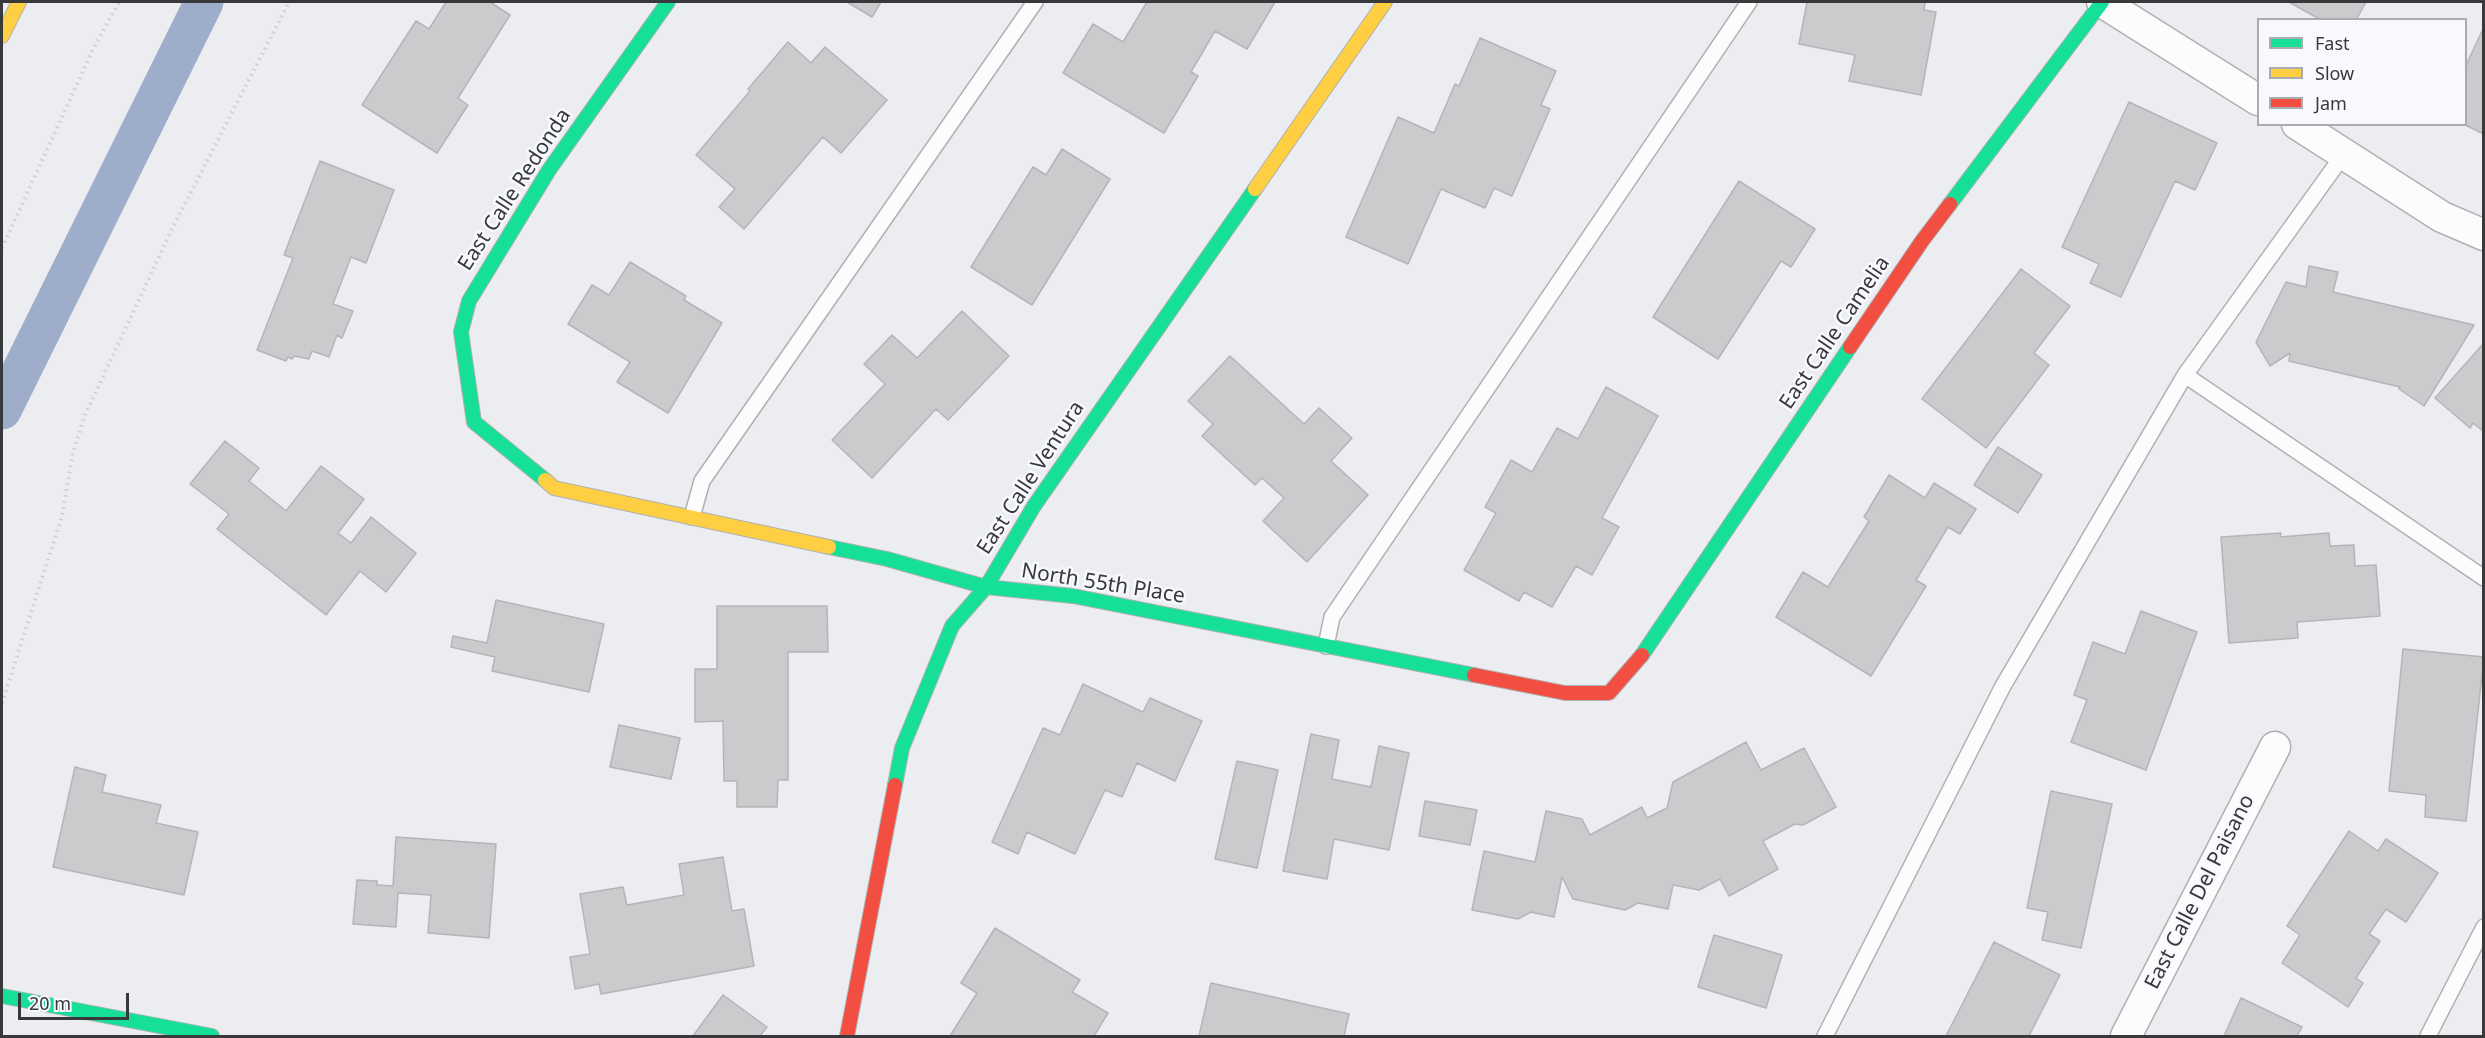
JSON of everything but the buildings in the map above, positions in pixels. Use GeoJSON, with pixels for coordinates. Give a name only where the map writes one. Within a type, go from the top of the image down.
{"type":"FeatureCollection","features":[{"type":"Feature","properties":{"kind":"street"},"geometry":{"type":"LineString","coordinates":[[2,36],[19,2]]}},
{"type":"Feature","properties":{"kind":"street","name":"East Calle Redonda"},"geometry":{"type":"LineString","coordinates":[[474,422],[461,332],[469,301],[549,170],[668,2]]}},
{"type":"Feature","properties":{"kind":"street","name":"East Calle Ventura"},"geometry":{"type":"LineString","coordinates":[[847,1036],[902,748],[952,626],[986,587],[1034,506],[1385,2]]}},
{"type":"Feature","properties":{"kind":"street"},"geometry":{"type":"LineString","coordinates":[[2102,2],[2257,99]]}},
{"type":"Feature","properties":{"kind":"street","name":"East Calle Camelia"},"geometry":{"type":"LineString","coordinates":[[1609,693],[1638,661],[1922,241],[2102,2]]}},
{"type":"Feature","properties":{"kind":"street"},"geometry":{"type":"LineString","coordinates":[[2300,126],[2442,216],[2484,235]]}},
{"type":"Feature","properties":{"kind":"street","name":"North 55th Place"},"geometry":{"type":"LineString","coordinates":[[474,422],[554,488],[887,559],[986,587],[1073,596],[1565,693],[1609,693]]}},
{"type":"Feature","properties":{"kind":"street","name":"East Calle Del Paisano"},"geometry":{"type":"LineString","coordinates":[[2126,1036],[2275,747]]}},
{"type":"Feature","properties":{"kind":"street"},"geometry":{"type":"LineString","coordinates":[[2,996],[212,1036]]}},
{"type":"Feature","properties":{"kind":"lane"},"geometry":{"type":"LineString","coordinates":[[692,517],[702,481],[1035,2]]}},
{"type":"Feature","properties":{"kind":"lane"},"geometry":{"type":"LineString","coordinates":[[1326,646],[1332,617],[1749,2]]}},
{"type":"Feature","properties":{"kind":"lane"},"geometry":{"type":"LineString","coordinates":[[1825,1036],[2003,686],[2185,375],[2344,154]]}},
{"type":"Feature","properties":{"kind":"lane"},"geometry":{"type":"LineString","coordinates":[[2185,375],[2484,578]]}},
{"type":"Feature","properties":{"kind":"lane"},"geometry":{"type":"LineString","coordinates":[[2428,1036],[2484,927]]}},
{"type":"Feature","properties":{"kind":"path"},"geometry":{"type":"LineString","coordinates":[[2,248],[94,47],[118,2]]}},
{"type":"Feature","properties":{"kind":"path"},"geometry":{"type":"LineString","coordinates":[[2,702],[62,516],[73,452],[85,415],[177,219],[289,2]]}},
{"type":"Feature","properties":{"kind":"waterway"},"geometry":{"type":"LineString","coordinates":[[2,410],[204,2]]}},
{"type":"Feature","properties":{"kind":"traffic: fast"},"geometry":{"type":"LineString","coordinates":[[545,480],[474,422],[461,332],[469,301],[549,170],[668,2]]}},
{"type":"Feature","properties":{"kind":"traffic: fast"},"geometry":{"type":"LineString","coordinates":[[1950,204],[2102,2]]}},
{"type":"Feature","properties":{"kind":"traffic: fast"},"geometry":{"type":"LineString","coordinates":[[895,785],[902,748],[952,626],[986,587],[1034,506],[1255,189]]}},
{"type":"Feature","properties":{"kind":"traffic: fast"},"geometry":{"type":"LineString","coordinates":[[1642,655],[1850,347]]}},
{"type":"Feature","properties":{"kind":"traffic: fast"},"geometry":{"type":"LineString","coordinates":[[829,547],[887,559],[986,587],[1073,596],[1474,675]]}},
{"type":"Feature","properties":{"kind":"traffic: fast"},"geometry":{"type":"LineString","coordinates":[[2,996],[212,1036]]}},
{"type":"Feature","properties":{"kind":"traffic: slow"},"geometry":{"type":"LineString","coordinates":[[2,36],[19,2]]}},
{"type":"Feature","properties":{"kind":"traffic: slow"},"geometry":{"type":"LineString","coordinates":[[1255,189],[1385,2]]}},
{"type":"Feature","properties":{"kind":"traffic: slow"},"geometry":{"type":"LineString","coordinates":[[545,480],[554,488],[829,547]]}},
{"type":"Feature","properties":{"kind":"traffic: jam"},"geometry":{"type":"LineString","coordinates":[[1850,347],[1950,204]]}},
{"type":"Feature","properties":{"kind":"traffic: jam"},"geometry":{"type":"LineString","coordinates":[[1474,675],[1565,693],[1609,693],[1642,655]]}},
{"type":"Feature","properties":{"kind":"traffic: jam"},"geometry":{"type":"LineString","coordinates":[[847,1036],[895,785]]}}]}
